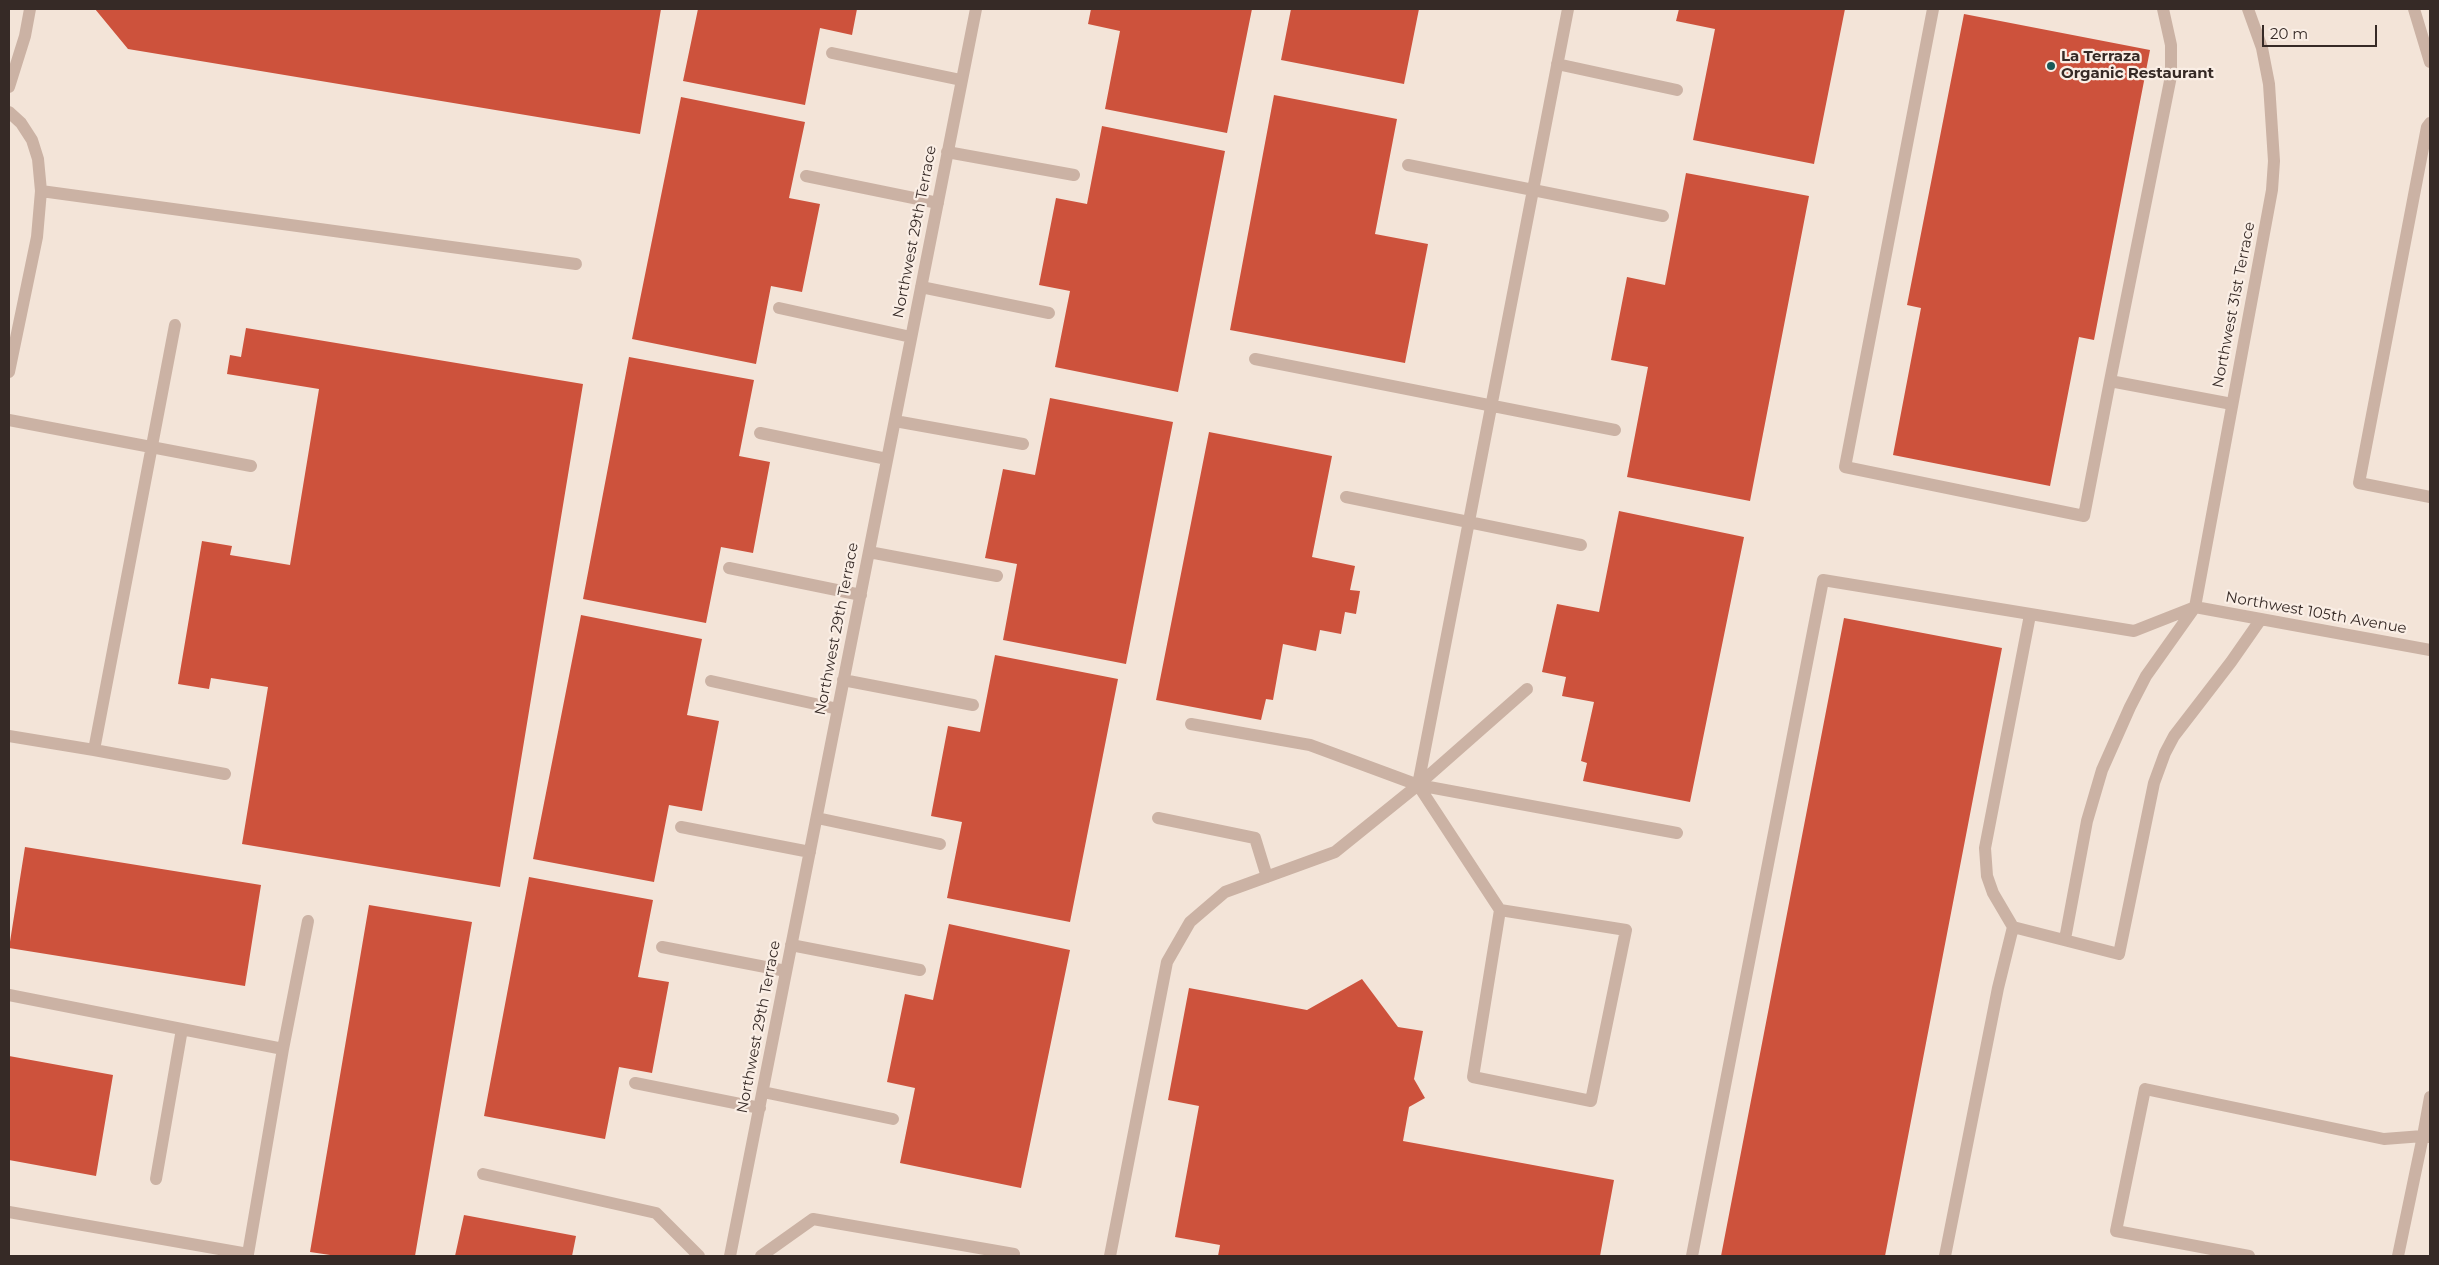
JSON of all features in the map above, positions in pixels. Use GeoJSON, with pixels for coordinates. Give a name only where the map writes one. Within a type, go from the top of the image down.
{"type":"FeatureCollection","features":[{"type":"Feature","properties":{"kind":"street"},"geometry":{"type":"LineString","coordinates":[[9,87],[30,9]]}},
{"type":"Feature","properties":{"kind":"street","name":"Northwest 29th Terrace"},"geometry":{"type":"LineString","coordinates":[[730,1256],[976,9]]}},
{"type":"Feature","properties":{"kind":"street"},"geometry":{"type":"LineString","coordinates":[[1500,910],[1626,930],[1591,1101],[1473,1077],[1500,910],[1418,785],[1568,9]]}},
{"type":"Feature","properties":{"kind":"street"},"geometry":{"type":"LineString","coordinates":[[1933,9],[1845,467],[2084,516],[2171,76],[2171,45],[2163,9]]}},
{"type":"Feature","properties":{"kind":"street","name":"Northwest 31st Terrace"},"geometry":{"type":"LineString","coordinates":[[2195,607],[2268,209],[2274,160],[2270,84],[2262,48],[2248,9]]}},
{"type":"Feature","properties":{"kind":"street"},"geometry":{"type":"LineString","coordinates":[[2414,9],[2430,62]]}},
{"type":"Feature","properties":{"kind":"street"},"geometry":{"type":"LineString","coordinates":[[832,53],[961,80]]}},
{"type":"Feature","properties":{"kind":"street"},"geometry":{"type":"LineString","coordinates":[[1557,64],[1677,90]]}},
{"type":"Feature","properties":{"kind":"street"},"geometry":{"type":"LineString","coordinates":[[9,112],[21,123],[32,140],[38,159],[41,190],[37,237],[9,372]]}},
{"type":"Feature","properties":{"kind":"street"},"geometry":{"type":"LineString","coordinates":[[2430,123],[2427,127],[2359,483],[2430,497]]}},
{"type":"Feature","properties":{"kind":"street"},"geometry":{"type":"LineString","coordinates":[[948,152],[1074,175]]}},
{"type":"Feature","properties":{"kind":"street"},"geometry":{"type":"LineString","coordinates":[[1408,165],[1663,216]]}},
{"type":"Feature","properties":{"kind":"street"},"geometry":{"type":"LineString","coordinates":[[806,176],[938,203]]}},
{"type":"Feature","properties":{"kind":"street"},"geometry":{"type":"LineString","coordinates":[[41,190],[576,264]]}},
{"type":"Feature","properties":{"kind":"street"},"geometry":{"type":"LineString","coordinates":[[921,287],[1049,312]]}},
{"type":"Feature","properties":{"kind":"street"},"geometry":{"type":"LineString","coordinates":[[780,308],[911,337]]}},
{"type":"Feature","properties":{"kind":"street"},"geometry":{"type":"LineString","coordinates":[[94,750],[175,324]]}},
{"type":"Feature","properties":{"kind":"street"},"geometry":{"type":"LineString","coordinates":[[1256,359],[1615,430]]}},
{"type":"Feature","properties":{"kind":"street"},"geometry":{"type":"LineString","coordinates":[[2110,381],[2232,404]]}},
{"type":"Feature","properties":{"kind":"street"},"geometry":{"type":"LineString","coordinates":[[9,420],[251,466]]}},
{"type":"Feature","properties":{"kind":"street"},"geometry":{"type":"LineString","coordinates":[[894,421],[1023,444]]}},
{"type":"Feature","properties":{"kind":"street"},"geometry":{"type":"LineString","coordinates":[[760,433],[887,459]]}},
{"type":"Feature","properties":{"kind":"street"},"geometry":{"type":"LineString","coordinates":[[1346,497],[1469,524],[1581,545]]}},
{"type":"Feature","properties":{"kind":"street"},"geometry":{"type":"LineString","coordinates":[[869,552],[997,576]]}},
{"type":"Feature","properties":{"kind":"street"},"geometry":{"type":"LineString","coordinates":[[729,568],[861,595]]}},
{"type":"Feature","properties":{"kind":"street"},"geometry":{"type":"LineString","coordinates":[[1692,1256],[1823,580],[2134,631],[2195,607]]}},
{"type":"Feature","properties":{"kind":"street"},"geometry":{"type":"LineString","coordinates":[[2065,939],[2087,821],[2102,770],[2146,676],[2195,607]]}},
{"type":"Feature","properties":{"kind":"street","name":"Northwest 105th Avenue"},"geometry":{"type":"LineString","coordinates":[[2195,607],[2430,650]]}},
{"type":"Feature","properties":{"kind":"street"},"geometry":{"type":"LineString","coordinates":[[1945,1256],[1998,988],[2014,928],[1993,893],[1987,876],[1985,854],[2030,615]]}},
{"type":"Feature","properties":{"kind":"street"},"geometry":{"type":"LineString","coordinates":[[2014,928],[2065,939],[2119,954],[2154,783],[2165,753],[2174,736],[2231,662],[2261,619]]}},
{"type":"Feature","properties":{"kind":"street"},"geometry":{"type":"LineString","coordinates":[[844,680],[973,705]]}},
{"type":"Feature","properties":{"kind":"street"},"geometry":{"type":"LineString","coordinates":[[711,681],[838,709]]}},
{"type":"Feature","properties":{"kind":"street"},"geometry":{"type":"LineString","coordinates":[[1110,1256],[1167,962],[1190,922],[1225,892],[1335,852],[1418,785],[1527,689]]}},
{"type":"Feature","properties":{"kind":"street"},"geometry":{"type":"LineString","coordinates":[[1191,724],[1310,745],[1418,785],[1677,832]]}},
{"type":"Feature","properties":{"kind":"street"},"geometry":{"type":"LineString","coordinates":[[9,736],[225,774]]}},
{"type":"Feature","properties":{"kind":"street"},"geometry":{"type":"LineString","coordinates":[[817,818],[940,844]]}},
{"type":"Feature","properties":{"kind":"street"},"geometry":{"type":"LineString","coordinates":[[1158,818],[1255,838],[1267,877]]}},
{"type":"Feature","properties":{"kind":"street"},"geometry":{"type":"LineString","coordinates":[[681,827],[810,852]]}},
{"type":"Feature","properties":{"kind":"street"},"geometry":{"type":"LineString","coordinates":[[9,1212],[248,1254],[283,1049],[308,921]]}},
{"type":"Feature","properties":{"kind":"street"},"geometry":{"type":"LineString","coordinates":[[791,945],[920,970]]}},
{"type":"Feature","properties":{"kind":"street"},"geometry":{"type":"LineString","coordinates":[[662,947],[786,971]]}},
{"type":"Feature","properties":{"kind":"street"},"geometry":{"type":"LineString","coordinates":[[9,995],[283,1049]]}},
{"type":"Feature","properties":{"kind":"street"},"geometry":{"type":"LineString","coordinates":[[156,1179],[182,1029]]}},
{"type":"Feature","properties":{"kind":"street"},"geometry":{"type":"LineString","coordinates":[[635,1083],[760,1108]]}},
{"type":"Feature","properties":{"kind":"street"},"geometry":{"type":"LineString","coordinates":[[2249,1256],[2116,1231],[2145,1089],[2384,1139],[2427,1136]]}},
{"type":"Feature","properties":{"kind":"street"},"geometry":{"type":"LineString","coordinates":[[763,1092],[892,1119]]}},
{"type":"Feature","properties":{"kind":"street"},"geometry":{"type":"LineString","coordinates":[[2398,1256],[2427,1136],[2430,1097]]}},
{"type":"Feature","properties":{"kind":"street"},"geometry":{"type":"LineString","coordinates":[[483,1174],[656,1213],[699,1256]]}},
{"type":"Feature","properties":{"kind":"street"},"geometry":{"type":"LineString","coordinates":[[761,1256],[813,1219],[1014,1254]]}},
{"type":"Feature","properties":{"kind":"building"},"geometry":{"type":"Polygon","coordinates":[[[95,9],[661,9],[640,134],[128,49],[95,9]]]}},
{"type":"Feature","properties":{"kind":"building"},"geometry":{"type":"Polygon","coordinates":[[[698,9],[857,9],[852,35],[820,28],[805,105],[683,81],[698,9]]]}},
{"type":"Feature","properties":{"kind":"building"},"geometry":{"type":"Polygon","coordinates":[[[1091,9],[1252,9],[1227,133],[1105,109],[1120,31],[1088,24],[1091,9]]]}},
{"type":"Feature","properties":{"kind":"building"},"geometry":{"type":"Polygon","coordinates":[[[1291,9],[1419,9],[1404,84],[1281,60],[1291,9]]]}},
{"type":"Feature","properties":{"kind":"building"},"geometry":{"type":"Polygon","coordinates":[[[1679,9],[1845,9],[1814,164],[1693,140],[1715,29],[1676,21],[1679,9]]]}},
{"type":"Feature","properties":{"kind":"building"},"geometry":{"type":"Polygon","coordinates":[[[1964,14],[2150,50],[2094,340],[2079,337],[2050,486],[1893,455],[1921,308],[1907,305],[1964,14]]]}},
{"type":"Feature","properties":{"kind":"building"},"geometry":{"type":"Polygon","coordinates":[[[1274,95],[1397,119],[1375,234],[1428,244],[1405,363],[1230,330],[1274,95]]]}},
{"type":"Feature","properties":{"kind":"building"},"geometry":{"type":"Polygon","coordinates":[[[681,97],[805,122],[789,198],[820,204],[802,292],[771,286],[756,364],[632,339],[681,97]]]}},
{"type":"Feature","properties":{"kind":"building"},"geometry":{"type":"Polygon","coordinates":[[[1102,126],[1225,151],[1178,392],[1055,367],[1070,291],[1039,285],[1056,198],[1087,204],[1102,126]]]}},
{"type":"Feature","properties":{"kind":"building"},"geometry":{"type":"Polygon","coordinates":[[[1686,173],[1809,196],[1750,501],[1627,477],[1648,367],[1611,360],[1627,277],[1665,285],[1686,173]]]}},
{"type":"Feature","properties":{"kind":"building"},"geometry":{"type":"Polygon","coordinates":[[[246,328],[583,384],[500,887],[242,844],[268,687],[211,678],[209,689],[178,684],[202,541],[232,546],[230,555],[290,565],[319,389],[227,374],[230,355],[241,357],[246,328]]]}},
{"type":"Feature","properties":{"kind":"building"},"geometry":{"type":"Polygon","coordinates":[[[629,357],[754,380],[739,456],[770,462],[753,553],[721,547],[706,623],[583,599],[629,357]]]}},
{"type":"Feature","properties":{"kind":"building"},"geometry":{"type":"Polygon","coordinates":[[[1050,398],[1173,422],[1126,664],[1003,640],[1017,564],[985,558],[1003,469],[1035,475],[1050,398]]]}},
{"type":"Feature","properties":{"kind":"building"},"geometry":{"type":"Polygon","coordinates":[[[1209,432],[1332,456],[1312,557],[1355,566],[1350,590],[1360,591],[1356,614],[1345,612],[1341,634],[1320,630],[1316,651],[1283,644],[1273,700],[1266,699],[1261,720],[1156,700],[1209,432]]]}},
{"type":"Feature","properties":{"kind":"building"},"geometry":{"type":"Polygon","coordinates":[[[1619,511],[1744,537],[1690,802],[1583,781],[1587,763],[1581,761],[1594,702],[1562,696],[1566,677],[1542,672],[1557,604],[1599,612],[1619,511]]]}},
{"type":"Feature","properties":{"kind":"building"},"geometry":{"type":"Polygon","coordinates":[[[581,615],[702,639],[687,715],[719,721],[702,811],[669,805],[654,882],[533,859],[581,615]]]}},
{"type":"Feature","properties":{"kind":"building"},"geometry":{"type":"Polygon","coordinates":[[[1844,618],[2002,648],[1885,1256],[1721,1256],[1844,618]]]}},
{"type":"Feature","properties":{"kind":"building"},"geometry":{"type":"Polygon","coordinates":[[[995,655],[1118,679],[1070,922],[947,898],[962,822],[931,816],[948,726],[980,732],[995,655]]]}},
{"type":"Feature","properties":{"kind":"building"},"geometry":{"type":"Polygon","coordinates":[[[25,847],[261,885],[245,986],[9,948],[25,847]]]}},
{"type":"Feature","properties":{"kind":"building"},"geometry":{"type":"Polygon","coordinates":[[[529,877],[653,900],[638,977],[669,982],[652,1073],[619,1067],[605,1139],[484,1116],[529,877]]]}},
{"type":"Feature","properties":{"kind":"building"},"geometry":{"type":"Polygon","coordinates":[[[369,905],[472,922],[415,1256],[337,1256],[310,1252],[369,905]]]}},
{"type":"Feature","properties":{"kind":"building"},"geometry":{"type":"Polygon","coordinates":[[[949,924],[1070,950],[1021,1188],[900,1163],[915,1088],[887,1082],[905,994],[933,1000],[949,924]]]}},
{"type":"Feature","properties":{"kind":"building"},"geometry":{"type":"Polygon","coordinates":[[[1362,979],[1398,1027],[1423,1031],[1414,1079],[1425,1098],[1409,1107],[1403,1141],[1614,1180],[1600,1256],[1218,1256],[1220,1245],[1175,1237],[1199,1106],[1168,1100],[1189,988],[1307,1010],[1362,979]]]}},
{"type":"Feature","properties":{"kind":"building"},"geometry":{"type":"Polygon","coordinates":[[[9,1056],[113,1075],[96,1176],[9,1160],[9,1056]]]}},
{"type":"Feature","properties":{"kind":"building"},"geometry":{"type":"Polygon","coordinates":[[[464,1215],[576,1236],[572,1256],[455,1256],[464,1215]]]}},
{"type":"Feature","properties":{"kind":"place","name":"La Terraza Organic Restaurant"},"geometry":{"type":"Point","coordinates":[2051,66]}}]}
